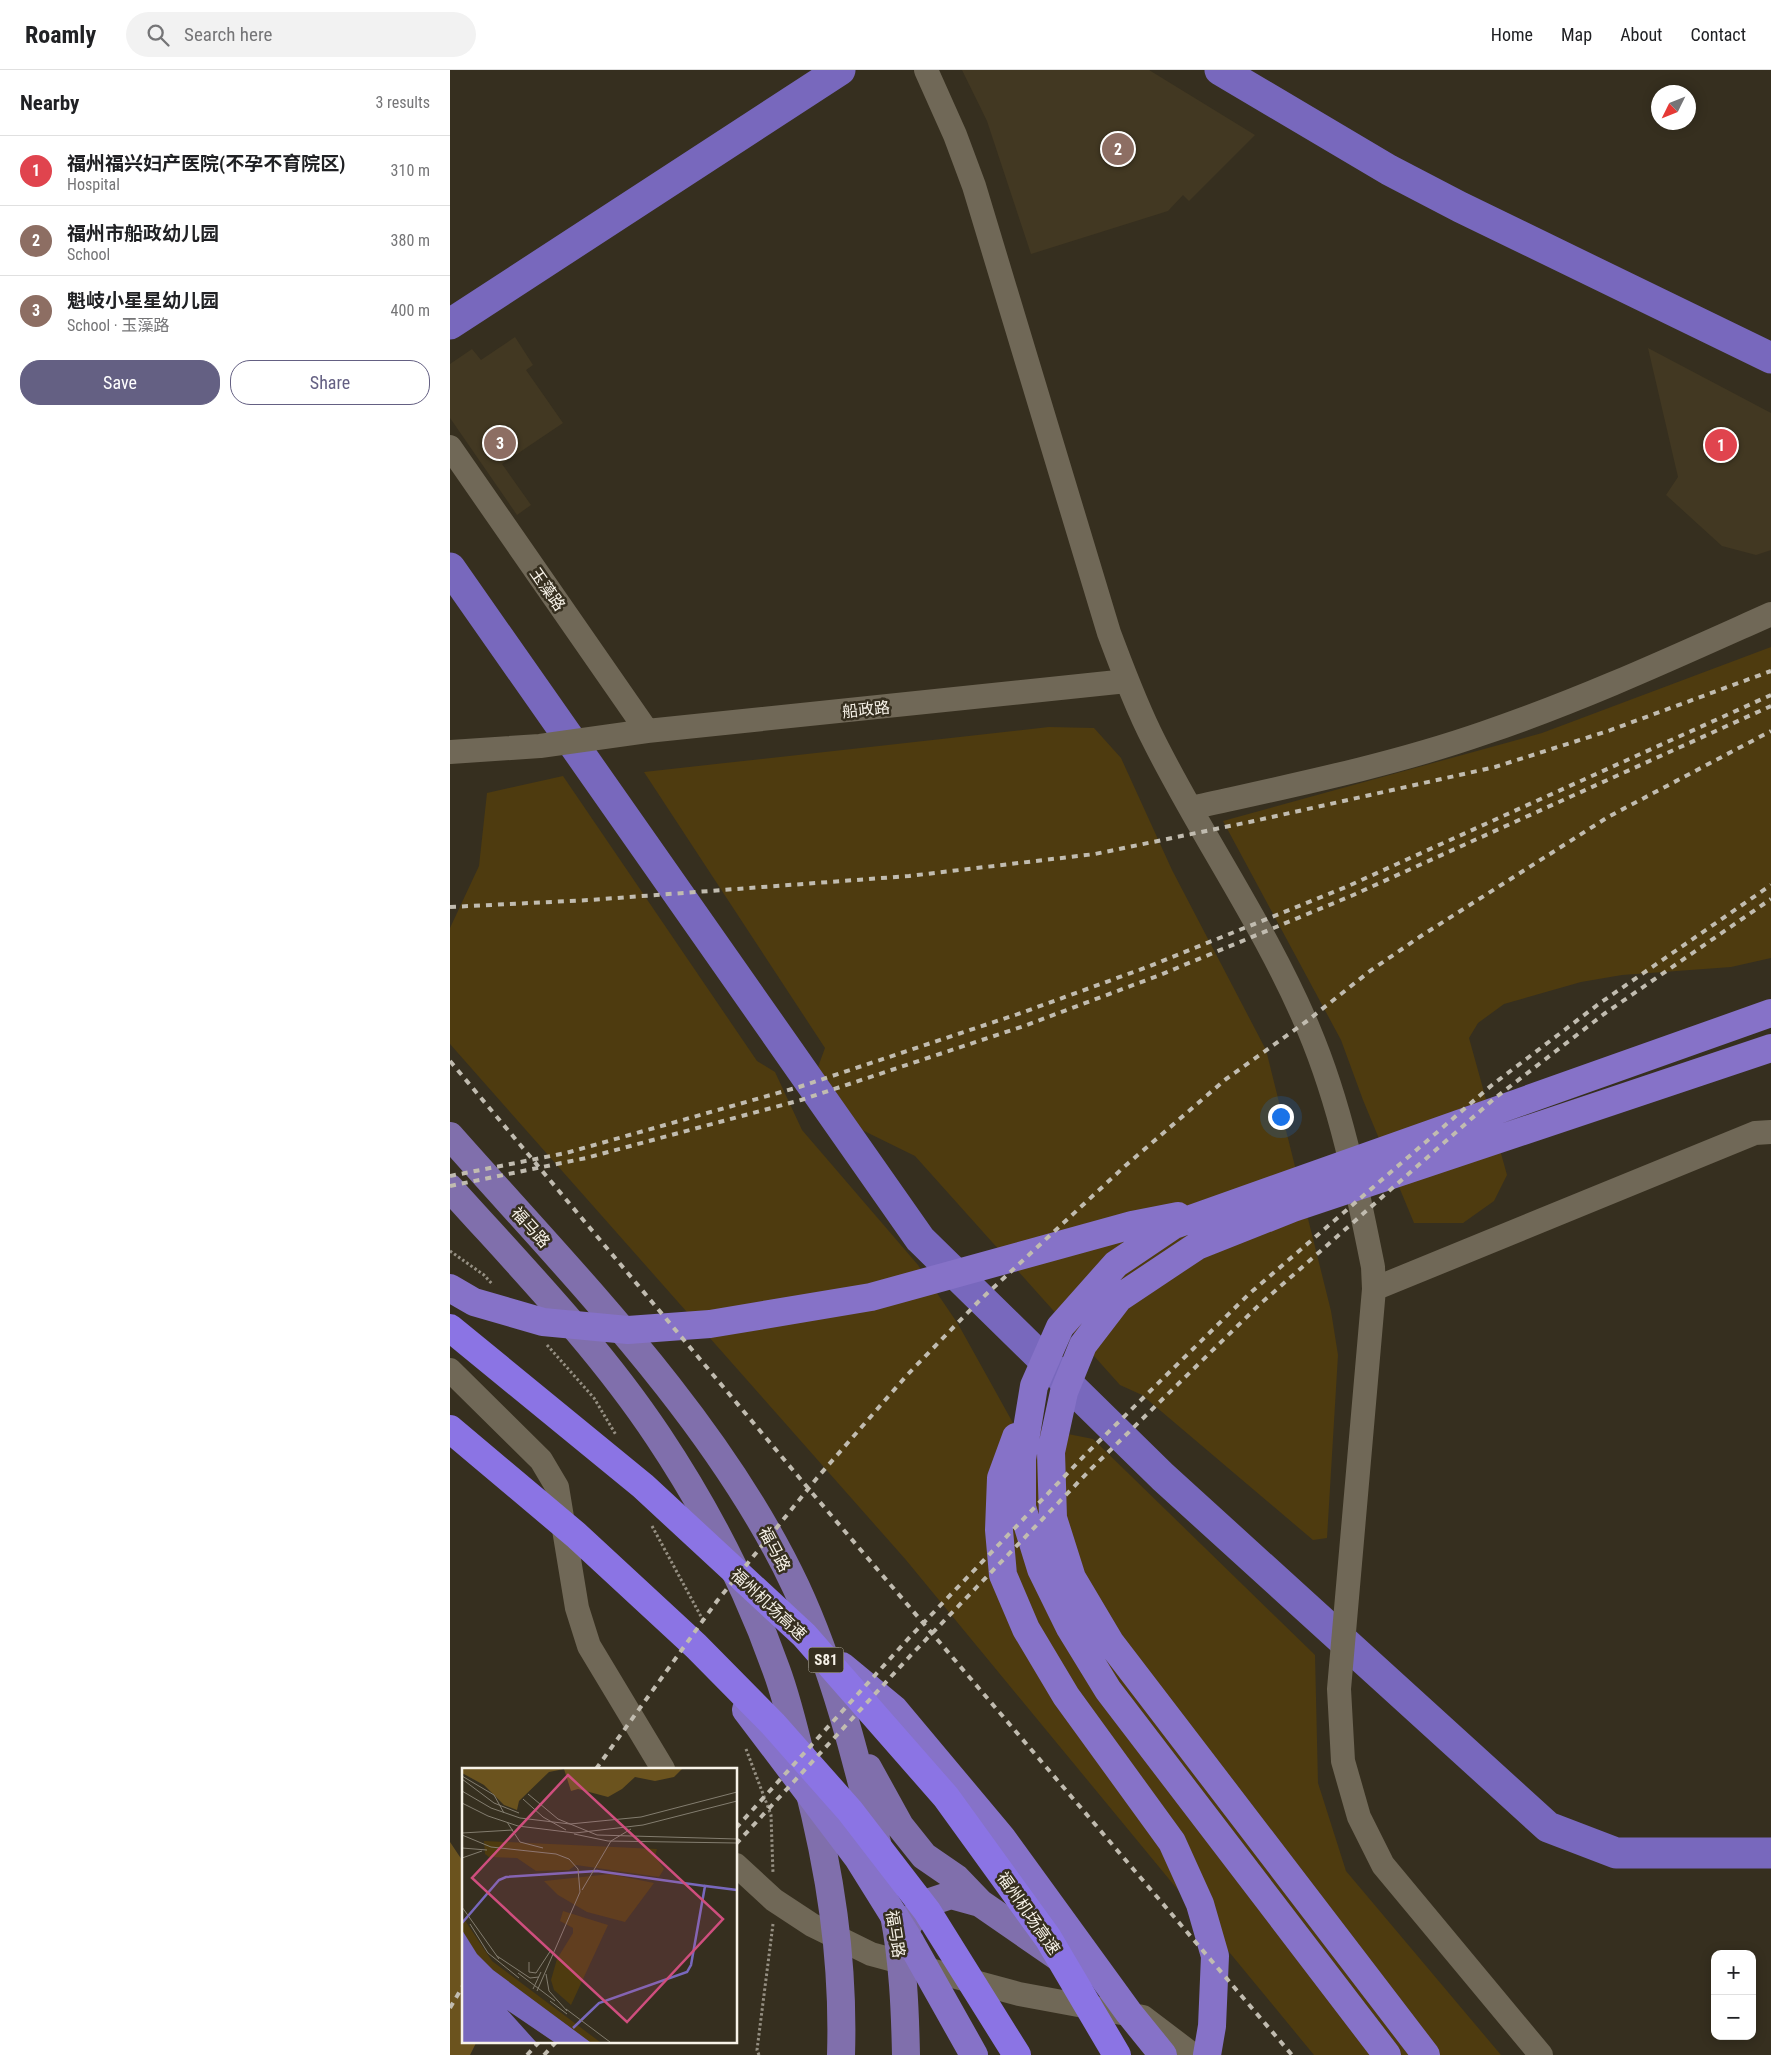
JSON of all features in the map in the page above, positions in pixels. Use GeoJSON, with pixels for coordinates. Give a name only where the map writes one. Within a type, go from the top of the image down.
{"type":"FeatureCollection","features":[{"type":"Feature","properties":{"kind":"highway"},"geometry":{"type":"LineString","coordinates":[[1207,2055],[1212,2026],[1215,1956],[1200,1904],[1172,1842],[1066,1696],[1026,1629],[1003,1575],[999,1530],[1001,1478],[1034,1386],[1060,1327],[1116,1264],[1174,1225],[1771,1013]]}},
{"type":"Feature","properties":{"kind":"highway"},"geometry":{"type":"LineString","coordinates":[[1426,2055],[1110,1642],[1072,1578],[1053,1518],[1051,1452],[1064,1392],[1082,1345],[1119,1298],[1197,1246],[1293,1208],[1769,1049]]}},
{"type":"Feature","properties":{"kind":"highway"},"geometry":{"type":"LineString","coordinates":[[450,1288],[474,1302],[544,1322],[628,1330],[710,1324],[872,1297],[1132,1225],[1226,1206]]}},
{"type":"Feature","properties":{"kind":"highway","name":"福州机场高速"},"geometry":{"type":"LineString","coordinates":[[450,1328],[643,1486],[804,1635],[946,1797],[1048,1938],[1117,2055]]}},
{"type":"Feature","properties":{"kind":"highway"},"geometry":{"type":"LineString","coordinates":[[1034,1386],[1022,1459],[1022,1507],[1041,1569],[1070,1628],[1108,1690],[1387,2055]]}},
{"type":"Feature","properties":{"kind":"highway"},"geometry":{"type":"LineString","coordinates":[[450,1429],[701,1637],[772,1724],[850,1811],[927,1911],[1017,2055]]}},
{"type":"Feature","properties":{"kind":"highway"},"geometry":{"type":"LineString","coordinates":[[804,1635],[894,1710],[1002,1838],[1129,2013],[1163,2055]]}},
{"type":"Feature","properties":{"kind":"highway"},"geometry":{"type":"LineString","coordinates":[[701,1637],[858,1858],[911,1943],[974,2055]]}},
{"type":"Feature","properties":{"kind":"main road","name":"福马路"},"geometry":{"type":"LineString","coordinates":[[450,1136],[647,1360],[671,1390],[742,1490],[796,1588],[827,1667],[849,1734],[888,1886],[900,1954],[904,1998],[904,2053]]}},
{"type":"Feature","properties":{"kind":"main road"},"geometry":{"type":"LineString","coordinates":[[450,1188],[560,1312],[634,1402],[678,1466],[717,1534],[764,1635],[780,1679],[822,1840],[835,1920],[843,2054]]}},
{"type":"Feature","properties":{"kind":"main road"},"geometry":{"type":"LineString","coordinates":[[849,1734],[900,1826],[924,1856],[956,1878],[980,1903],[1143,2017]]}},
{"type":"Feature","properties":{"kind":"main road"},"geometry":{"type":"LineString","coordinates":[[900,1954],[908,1924],[927,1903],[951,1895],[980,1903]]}},
{"type":"Feature","properties":{"kind":"street"},"geometry":{"type":"LineString","coordinates":[[926,70],[955,135],[974,186],[1106,624],[1127,681],[1154,742],[1279,966],[1316,1047],[1339,1117],[1365,1226],[1373,1267],[1374,1289],[1339,1689],[1343,1761],[1359,1817],[1383,1865],[1542,2055]]}},
{"type":"Feature","properties":{"kind":"street","name":"玉藻路"},"geometry":{"type":"LineString","coordinates":[[450,446],[647,731]]}},
{"type":"Feature","properties":{"kind":"street"},"geometry":{"type":"LineString","coordinates":[[1190,808],[1372,766],[1486,733],[1585,696],[1771,614]]}},
{"type":"Feature","properties":{"kind":"street","name":"船政路"},"geometry":{"type":"LineString","coordinates":[[450,752],[540,746],[647,731],[1127,681]]}},
{"type":"Feature","properties":{"kind":"street"},"geometry":{"type":"LineString","coordinates":[[1374,1289],[1756,1133],[1771,1132]]}},
{"type":"Feature","properties":{"kind":"street"},"geometry":{"type":"LineString","coordinates":[[450,1370],[540,1460],[557,1487],[577,1608],[589,1646],[662,1768]]}},
{"type":"Feature","properties":{"kind":"street"},"geometry":{"type":"LineString","coordinates":[[738,1867],[774,1900],[812,1925],[871,1954],[1019,1994],[1143,2017],[1193,2055]]}},
{"type":"Feature","properties":{"kind":"path"},"geometry":{"type":"LineString","coordinates":[[450,1252],[484,1275],[497,1290]]}},
{"type":"Feature","properties":{"kind":"path"},"geometry":{"type":"LineString","coordinates":[[542,1340],[594,1398],[616,1432],[619,1442]]}},
{"type":"Feature","properties":{"kind":"path"},"geometry":{"type":"LineString","coordinates":[[650,1522],[701,1637]]}},
{"type":"Feature","properties":{"kind":"path"},"geometry":{"type":"LineString","coordinates":[[743,1742],[771,1815],[773,1880]]}},
{"type":"Feature","properties":{"kind":"path"},"geometry":{"type":"LineString","coordinates":[[759,2055],[757,2050],[774,1914]]}},
{"type":"Feature","properties":{"kind":"shaded area"},"geometry":{"type":"Polygon","coordinates":[[[962,70],[1149,70],[1255,135],[1189,201],[1183,195],[1168,211],[1031,254],[987,121],[962,70]]]}},
{"type":"Feature","properties":{"kind":"shaded area"},"geometry":{"type":"Polygon","coordinates":[[[515,337],[533,365],[526,370],[563,423],[502,464],[531,505],[517,515],[450,418],[450,364],[472,349],[481,360],[515,337]]]}},
{"type":"Feature","properties":{"kind":"shaded area"},"geometry":{"type":"Polygon","coordinates":[[[1648,348],[1771,413],[1771,550],[1756,555],[1722,546],[1666,495],[1678,477],[1648,348]]]}},
{"type":"Feature","properties":{"kind":"shaded area"},"geometry":{"type":"Polygon","coordinates":[[[1771,647],[1771,958],[1731,967],[1622,975],[1581,982],[1504,1004],[1478,1023],[1469,1038],[1507,1175],[1494,1201],[1463,1223],[1414,1223],[1363,1100],[1341,1040],[1223,821],[1542,733],[1771,647]]]}},
{"type":"Feature","properties":{"kind":"shaded area"},"geometry":{"type":"Polygon","coordinates":[[[1049,727],[1094,728],[1121,758],[1172,870],[1266,1050],[1331,1311],[1338,1355],[1327,1538],[1313,1540],[1142,1395],[1120,1385],[915,1156],[858,1128],[818,1067],[825,1048],[644,772],[1049,727]]]}},
{"type":"Feature","properties":{"kind":"shaded area"},"geometry":{"type":"Polygon","coordinates":[[[563,776],[757,1061],[775,1072],[802,1130],[918,1265],[958,1324],[1013,1423],[1093,1439],[1315,1655],[1318,1783],[1346,1871],[1501,2055],[1314,2055],[906,1560],[450,1044],[450,928],[479,866],[487,793],[563,776]]]}},
{"type":"Feature","properties":{"kind":"shaded area"},"geometry":{"type":"Polygon","coordinates":[[[450,1842],[462,1860],[462,2042],[476,2042],[470,2055],[450,2055],[450,1842]]]}},
{"type":"Feature","properties":{"kind":"waterway"},"geometry":{"type":"LineString","coordinates":[[450,324],[840,70]]}},
{"type":"Feature","properties":{"kind":"waterway"},"geometry":{"type":"LineString","coordinates":[[1220,70],[1389,170],[1460,207],[1771,358]]}},
{"type":"Feature","properties":{"kind":"waterway"},"geometry":{"type":"LineString","coordinates":[[450,568],[920,1239],[1163,1477],[1548,1827],[1616,1853],[1771,1853]]}},
{"type":"Feature","properties":{"kind":"railway"},"geometry":{"type":"LineString","coordinates":[[450,907],[590,900],[909,876],[1095,854],[1254,821],[1495,767],[1608,731],[1771,671]]}},
{"type":"Feature","properties":{"kind":"railway"},"geometry":{"type":"LineString","coordinates":[[450,1176],[566,1153],[799,1087],[1021,1013],[1150,966],[1346,887],[1771,695]]}},
{"type":"Feature","properties":{"kind":"railway"},"geometry":{"type":"LineString","coordinates":[[450,1186],[586,1158],[801,1100],[1024,1026],[1160,975],[1351,896],[1771,706]]}},
{"type":"Feature","properties":{"kind":"railway"},"geometry":{"type":"LineString","coordinates":[[597,1768],[717,1601],[817,1478],[908,1374],[979,1301],[1125,1166],[1226,1079],[1307,1021],[1370,971],[1421,936],[1608,817],[1771,731]]}},
{"type":"Feature","properties":{"kind":"railway"},"geometry":{"type":"LineString","coordinates":[[738,1826],[908,1639],[1086,1454],[1249,1294],[1492,1085],[1600,1003],[1771,885]]}},
{"type":"Feature","properties":{"kind":"railway"},"geometry":{"type":"LineString","coordinates":[[738,1842],[912,1654],[1091,1469],[1259,1305],[1495,1098],[1604,1014],[1771,899]]}},
{"type":"Feature","properties":{"kind":"railway"},"geometry":{"type":"LineString","coordinates":[[450,1061],[813,1494],[1292,2055]]}},
{"type":"Feature","properties":{"kind":"railway"},"geometry":{"type":"LineString","coordinates":[[450,2008],[462,1987]]}},
{"type":"Feature","properties":{"kind":"railway"},"geometry":{"type":"LineString","coordinates":[[527,2055],[539,2042]]}},
{"type":"Feature","properties":{"kind":"railway"},"geometry":{"type":"LineString","coordinates":[[544,2055],[556,2042]]}},
{"type":"Feature","properties":{"kind":"place","name":"福州市船政幼儿园"},"geometry":{"type":"Point","coordinates":[1118,149]}},
{"type":"Feature","properties":{"kind":"place","name":"魁岐小星星幼儿园"},"geometry":{"type":"Point","coordinates":[500,443]}},
{"type":"Feature","properties":{"kind":"place","name":"福州福兴妇产医院(不孕不育院区)"},"geometry":{"type":"Point","coordinates":[1721,445]}}]}
